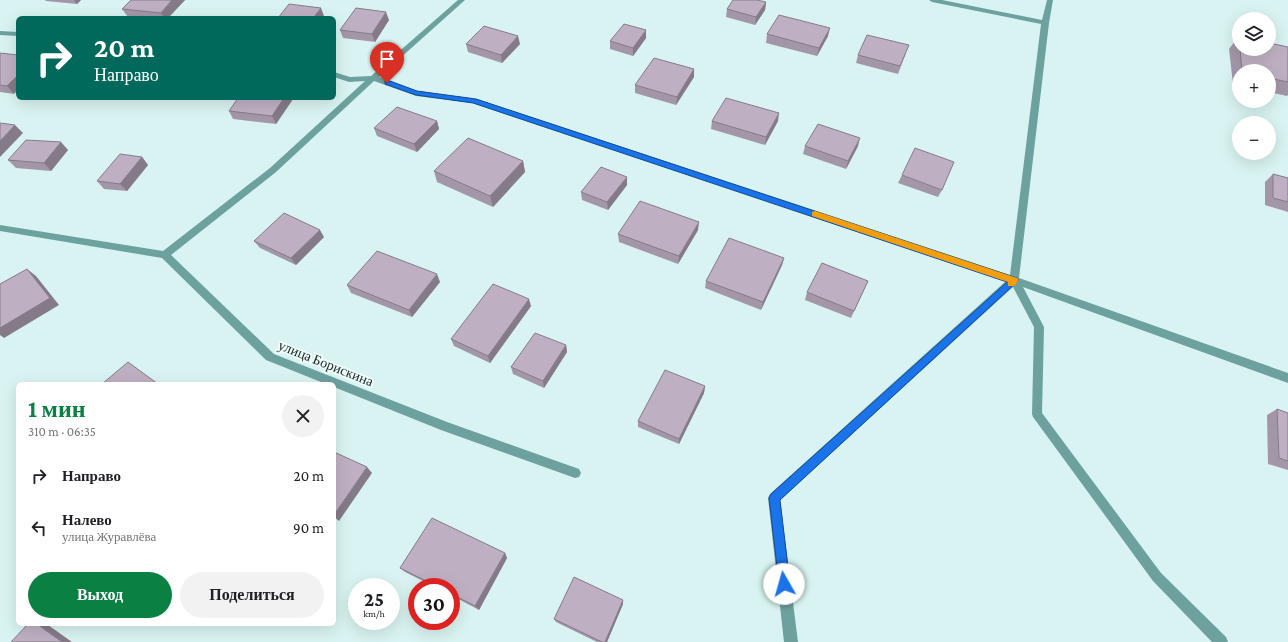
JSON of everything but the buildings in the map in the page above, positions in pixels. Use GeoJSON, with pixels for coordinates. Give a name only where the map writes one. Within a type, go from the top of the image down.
{"type":"FeatureCollection","features":[{"type":"Feature","properties":{"kind":"street"},"geometry":{"type":"LineString","coordinates":[[0,228],[165,255],[273,170],[372,78],[462,0]]}},
{"type":"Feature","properties":{"kind":"street"},"geometry":{"type":"LineString","coordinates":[[932,0],[1045,23]]}},
{"type":"Feature","properties":{"kind":"street"},"geometry":{"type":"LineString","coordinates":[[1050,0],[1045,23],[1014,280],[1039,327],[1037,414],[1157,577],[1221,642]]}},
{"type":"Feature","properties":{"kind":"street"},"geometry":{"type":"LineString","coordinates":[[0,33],[16,34]]}},
{"type":"Feature","properties":{"kind":"street"},"geometry":{"type":"LineString","coordinates":[[336,75],[349,80],[372,78],[416,93],[474,101],[1014,280],[1288,378]]}},
{"type":"Feature","properties":{"kind":"street","name":"улица Борискина"},"geometry":{"type":"LineString","coordinates":[[165,255],[270,357],[333,382]]}},
{"type":"Feature","properties":{"kind":"street"},"geometry":{"type":"LineString","coordinates":[[791,642],[774,498],[1014,280]]}},
{"type":"Feature","properties":{"kind":"street","name":"улица Борискина"},"geometry":{"type":"LineString","coordinates":[[336,383],[445,426],[575,473]]}},
{"type":"Feature","properties":{"kind":"slow traffic"},"geometry":{"type":"LineString","coordinates":[[815,214],[1014,280],[1011,283]]}},
{"type":"Feature","properties":{"kind":"route"},"geometry":{"type":"LineString","coordinates":[[387,83],[416,93],[474,101],[1014,280],[774,498],[784,584]]}}]}
